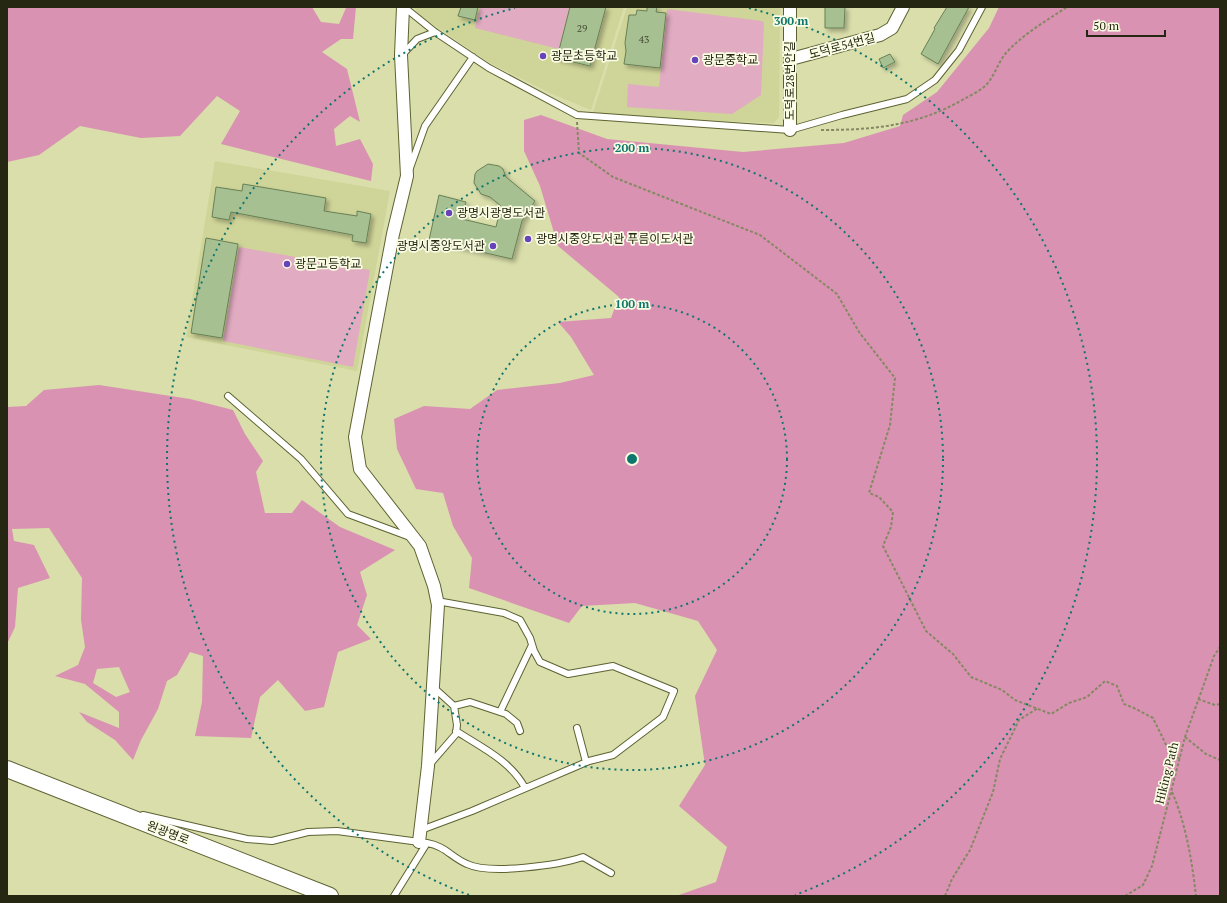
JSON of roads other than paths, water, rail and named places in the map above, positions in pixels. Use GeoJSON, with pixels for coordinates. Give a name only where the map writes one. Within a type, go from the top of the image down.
{"type":"FeatureCollection","features":[{"type":"Feature","properties":{"kind":"street"},"geometry":{"type":"LineString","coordinates":[[404,7],[401,55],[407,176],[393,234],[355,437],[360,469],[420,546],[437,601],[428,766],[421,830],[423,843]]}},
{"type":"Feature","properties":{"kind":"street","name":"도덕로28번안길"},"geometry":{"type":"LineString","coordinates":[[790,7],[790,130]]}},
{"type":"Feature","properties":{"kind":"street","name":"도덕로54번길"},"geometry":{"type":"LineString","coordinates":[[791,59],[880,35],[892,28],[903,7]]}},
{"type":"Feature","properties":{"kind":"street","name":"원광명로"},"geometry":{"type":"LineString","coordinates":[[7,770],[330,896]]}},
{"type":"Feature","properties":{"kind":"lane"},"geometry":{"type":"LineString","coordinates":[[404,7],[435,32],[489,68],[577,115],[790,130],[907,99],[935,80],[959,50],[982,7]]}},
{"type":"Feature","properties":{"kind":"lane"},"geometry":{"type":"LineString","coordinates":[[401,55],[417,39],[435,32]]}},
{"type":"Feature","properties":{"kind":"lane"},"geometry":{"type":"LineString","coordinates":[[407,176],[425,126],[473,57]]}},
{"type":"Feature","properties":{"kind":"lane"},"geometry":{"type":"LineString","coordinates":[[228,396],[301,459],[348,514],[414,538]]}},
{"type":"Feature","properties":{"kind":"lane"},"geometry":{"type":"LineString","coordinates":[[421,830],[472,811],[586,762],[613,755],[663,717],[674,692],[613,666],[568,674],[540,662],[520,620],[504,613],[437,601]]}},
{"type":"Feature","properties":{"kind":"lane"},"geometry":{"type":"LineString","coordinates":[[500,712],[532,645]]}},
{"type":"Feature","properties":{"kind":"lane"},"geometry":{"type":"LineString","coordinates":[[428,766],[456,732],[454,706],[433,687]]}},
{"type":"Feature","properties":{"kind":"lane"},"geometry":{"type":"LineString","coordinates":[[454,706],[470,702],[506,714],[516,723],[520,731]]}},
{"type":"Feature","properties":{"kind":"lane"},"geometry":{"type":"LineString","coordinates":[[577,728],[586,762]]}},
{"type":"Feature","properties":{"kind":"lane"},"geometry":{"type":"LineString","coordinates":[[456,732],[491,753],[519,776],[525,788]]}},
{"type":"Feature","properties":{"kind":"lane"},"geometry":{"type":"LineString","coordinates":[[68,793],[167,822],[246,839],[272,842],[308,832],[336,831],[442,847],[467,864],[484,868],[558,864],[583,857],[611,872]]}},
{"type":"Feature","properties":{"kind":"lane"},"geometry":{"type":"LineString","coordinates":[[394,896],[423,843]]}},
{"type":"Feature","properties":{"kind":"place","name":"광문초등학교"},"geometry":{"type":"Point","coordinates":[543,56]}},
{"type":"Feature","properties":{"kind":"place","name":"광문중학교"},"geometry":{"type":"Point","coordinates":[695,60]}},
{"type":"Feature","properties":{"kind":"place","name":"광명시광명도서관"},"geometry":{"type":"Point","coordinates":[449,213]}},
{"type":"Feature","properties":{"kind":"place","name":"광명시중앙도서관 푸름이도서관"},"geometry":{"type":"Point","coordinates":[528,239]}},
{"type":"Feature","properties":{"kind":"place","name":"광명시중앙도서관"},"geometry":{"type":"Point","coordinates":[493,246]}},
{"type":"Feature","properties":{"kind":"place","name":"광문고등학교"},"geometry":{"type":"Point","coordinates":[287,264]}}]}
